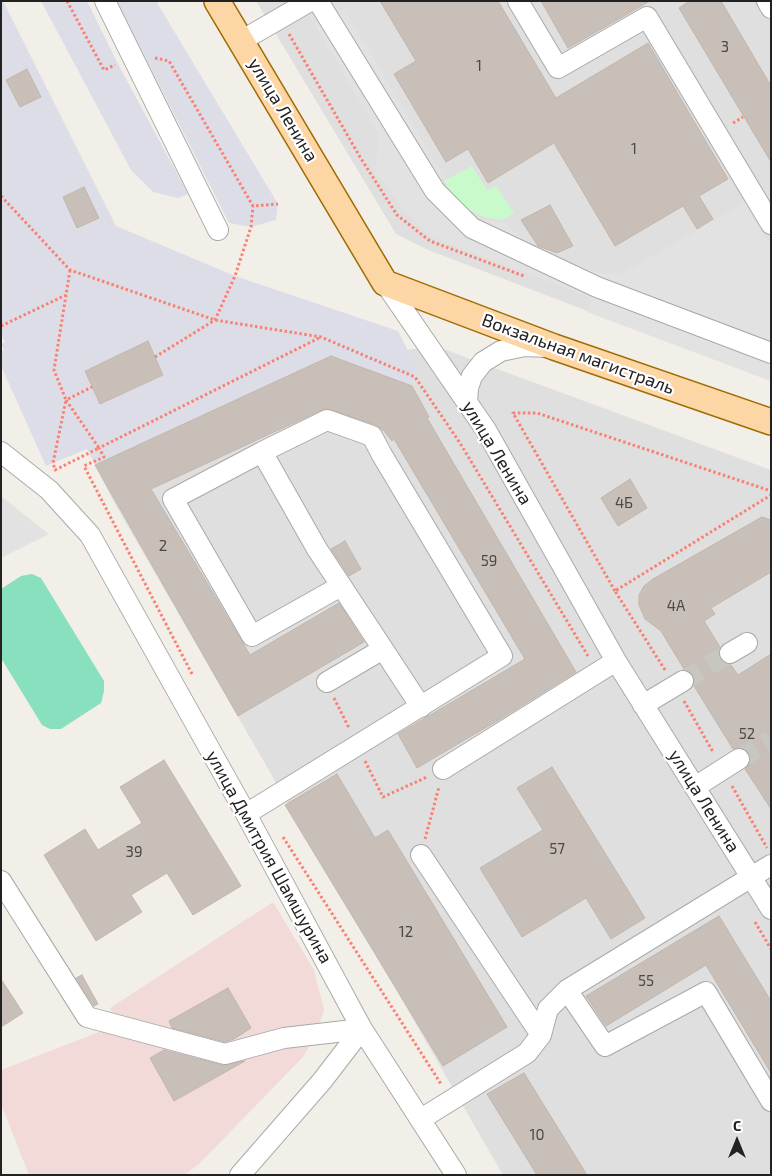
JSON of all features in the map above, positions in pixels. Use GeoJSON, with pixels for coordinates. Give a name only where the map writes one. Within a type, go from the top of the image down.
{"type":"FeatureCollection","features":[{"type":"Feature","properties":{"kind":"main road","name":"улица Ленина"},"geometry":{"type":"LineString","coordinates":[[217,1],[385,283]]}},
{"type":"Feature","properties":{"kind":"main road","name":"Вокзальная магистраль"},"geometry":{"type":"LineString","coordinates":[[385,283],[554,347],[771,422]]}},
{"type":"Feature","properties":{"kind":"street"},"geometry":{"type":"LineString","coordinates":[[105,1],[218,230]]}},
{"type":"Feature","properties":{"kind":"street"},"geometry":{"type":"LineString","coordinates":[[241,41],[310,1]]}},
{"type":"Feature","properties":{"kind":"street"},"geometry":{"type":"LineString","coordinates":[[318,1],[436,190],[472,228],[597,287],[771,353]]}},
{"type":"Feature","properties":{"kind":"street"},"geometry":{"type":"LineString","coordinates":[[518,1],[558,68],[647,17],[771,224]]}},
{"type":"Feature","properties":{"kind":"street"},"geometry":{"type":"LineString","coordinates":[[767,1],[771,8]]}},
{"type":"Feature","properties":{"kind":"street","name":"улица Ленина"},"geometry":{"type":"LineString","coordinates":[[385,283],[489,436],[616,661],[771,909]]}},
{"type":"Feature","properties":{"kind":"street"},"geometry":{"type":"LineString","coordinates":[[467,404],[468,388],[472,376],[483,362],[501,351],[525,346],[554,347]]}},
{"type":"Feature","properties":{"kind":"street"},"geometry":{"type":"LineString","coordinates":[[246,814],[502,656],[372,436],[327,420],[173,499],[252,636],[341,586]]}},
{"type":"Feature","properties":{"kind":"street","name":"улица Дмитрия Шамшурина"},"geometry":{"type":"LineString","coordinates":[[1,452],[49,490],[90,535],[246,814],[362,1029],[456,1175]]}},
{"type":"Feature","properties":{"kind":"street"},"geometry":{"type":"LineString","coordinates":[[262,452],[317,549],[421,707]]}},
{"type":"Feature","properties":{"kind":"street"},"geometry":{"type":"LineString","coordinates":[[730,653],[747,643]]}},
{"type":"Feature","properties":{"kind":"street"},"geometry":{"type":"LineString","coordinates":[[327,682],[384,649]]}},
{"type":"Feature","properties":{"kind":"street"},"geometry":{"type":"LineString","coordinates":[[443,769],[616,661]]}},
{"type":"Feature","properties":{"kind":"street"},"geometry":{"type":"LineString","coordinates":[[643,705],[679,684]]}},
{"type":"Feature","properties":{"kind":"street"},"geometry":{"type":"LineString","coordinates":[[695,787],[731,764]]}},
{"type":"Feature","properties":{"kind":"street"},"geometry":{"type":"LineString","coordinates":[[421,855],[541,1035]]}},
{"type":"Feature","properties":{"kind":"street"},"geometry":{"type":"LineString","coordinates":[[421,1119],[527,1053],[541,1035],[548,1009],[567,990],[752,877],[770,858]]}},
{"type":"Feature","properties":{"kind":"street"},"geometry":{"type":"LineString","coordinates":[[1,881],[87,1017],[225,1054],[284,1038],[362,1029]]}},
{"type":"Feature","properties":{"kind":"street"},"geometry":{"type":"LineString","coordinates":[[567,990],[605,1046],[706,992],[771,1100]]}},
{"type":"Feature","properties":{"kind":"street"},"geometry":{"type":"LineString","coordinates":[[240,1175],[322,1081],[362,1029]]}},
{"type":"Feature","properties":{"kind":"path"},"geometry":{"type":"LineString","coordinates":[[67,1],[104,70],[118,64]]}},
{"type":"Feature","properties":{"kind":"path"},"geometry":{"type":"LineString","coordinates":[[280,19],[360,157],[397,215],[430,241]]}},
{"type":"Feature","properties":{"kind":"path"},"geometry":{"type":"LineString","coordinates":[[154,58],[169,61],[253,206],[251,227],[235,276],[215,320],[155,357]]}},
{"type":"Feature","properties":{"kind":"path"},"geometry":{"type":"LineString","coordinates":[[1,196],[70,270],[215,320],[321,337],[415,377]]}},
{"type":"Feature","properties":{"kind":"path"},"geometry":{"type":"LineString","coordinates":[[253,206],[278,204]]}},
{"type":"Feature","properties":{"kind":"path"},"geometry":{"type":"LineString","coordinates":[[70,270],[54,370],[66,400],[100,448],[104,457],[84,466],[101,501]]}},
{"type":"Feature","properties":{"kind":"path"},"geometry":{"type":"LineString","coordinates":[[1,326],[66,295]]}},
{"type":"Feature","properties":{"kind":"path"},"geometry":{"type":"LineString","coordinates":[[66,400],[53,463],[55,470],[321,337]]}},
{"type":"Feature","properties":{"kind":"path"},"geometry":{"type":"LineString","coordinates":[[66,400],[92,387]]}},
{"type":"Feature","properties":{"kind":"path"},"geometry":{"type":"LineString","coordinates":[[770,858],[731,764],[615,591],[513,413],[537,412],[771,493]]}},
{"type":"Feature","properties":{"kind":"path"},"geometry":{"type":"LineString","coordinates":[[615,591],[771,493]]}},
{"type":"Feature","properties":{"kind":"path"},"geometry":{"type":"LineString","coordinates":[[421,855],[443,769]]}},
{"type":"Feature","properties":{"kind":"shaded area"},"geometry":{"type":"Polygon","coordinates":[[[1,1],[3,1],[116,226],[235,276],[398,331],[416,367],[412,386],[331,356],[95,465],[87,449],[46,466],[1,366],[1,352],[4,350],[1,344],[5,342],[1,333],[1,1]],[[148,342],[85,370],[100,404],[163,375],[148,342]]]}},
{"type":"Feature","properties":{"kind":"shaded area"},"geometry":{"type":"Polygon","coordinates":[[[41,1],[87,1],[118,64],[188,194],[178,198],[153,192],[131,170],[41,1]]]}},
{"type":"Feature","properties":{"kind":"shaded area"},"geometry":{"type":"Polygon","coordinates":[[[117,1],[156,1],[278,204],[276,220],[251,227],[229,223],[117,1]]]}},
{"type":"Feature","properties":{"kind":"shaded area"},"geometry":{"type":"Polygon","coordinates":[[[256,1],[771,1],[771,381],[428,250],[396,234],[256,1]]]}},
{"type":"Feature","properties":{"kind":"shaded area"},"geometry":{"type":"Polygon","coordinates":[[[344,9],[445,178],[440,181],[459,209],[482,220],[504,223],[537,251],[603,274],[623,273],[746,202],[771,244],[771,381],[587,312],[592,298],[430,236],[406,213],[375,172],[379,135],[315,25],[344,9]]]}},
{"type":"Feature","properties":{"kind":"shaded area"},"geometry":{"type":"Polygon","coordinates":[[[438,347],[771,470],[771,1175],[503,1175],[112,499],[95,465],[331,356],[438,347]]]}},
{"type":"Feature","properties":{"kind":"shaded area"},"geometry":{"type":"Polygon","coordinates":[[[1,496],[49,534],[1,558],[1,496]]]}},
{"type":"Feature","properties":{"kind":"shaded area"},"geometry":{"type":"Polygon","coordinates":[[[273,902],[314,970],[324,1010],[316,1034],[303,1057],[200,1163],[185,1175],[29,1175],[1,1104],[1,1070],[117,1025],[110,1008],[273,902]]]}},
{"type":"Feature","properties":{"kind":"green space"},"geometry":{"type":"Polygon","coordinates":[[[472,166],[487,190],[496,186],[514,213],[503,220],[484,217],[462,207],[444,181],[472,166]]]}},
{"type":"Feature","properties":{"kind":"green space"},"geometry":{"type":"Polygon","coordinates":[[[32,574],[41,578],[104,681],[101,703],[61,729],[50,729],[42,725],[1,658],[1,589],[21,576],[32,574]]]}},
{"type":"Feature","properties":{"kind":"building"},"geometry":{"type":"Polygon","coordinates":[[[380,1],[498,1],[556,98],[648,43],[728,179],[699,196],[713,219],[697,229],[683,206],[615,246],[554,143],[488,183],[468,149],[446,162],[394,74],[416,61],[380,1]]]}},
{"type":"Feature","properties":{"kind":"building"},"geometry":{"type":"Polygon","coordinates":[[[541,1],[650,1],[568,48],[541,1]]]}},
{"type":"Feature","properties":{"kind":"building"},"geometry":{"type":"Polygon","coordinates":[[[689,1],[721,1],[771,86],[771,162],[679,8],[689,1]]]}},
{"type":"Feature","properties":{"kind":"building"},"geometry":{"type":"Polygon","coordinates":[[[27,69],[41,97],[20,107],[6,80],[27,69]]]}},
{"type":"Feature","properties":{"kind":"building"},"geometry":{"type":"Polygon","coordinates":[[[84,187],[99,218],[77,228],[63,197],[84,187]]]}},
{"type":"Feature","properties":{"kind":"building"},"geometry":{"type":"Polygon","coordinates":[[[550,205],[573,246],[557,253],[538,246],[521,220],[550,205]]]}},
{"type":"Feature","properties":{"kind":"building"},"geometry":{"type":"Polygon","coordinates":[[[148,341],[163,375],[100,404],[85,371],[148,341]]]}},
{"type":"Feature","properties":{"kind":"building"},"geometry":{"type":"Polygon","coordinates":[[[331,356],[412,386],[429,417],[427,418],[576,672],[417,768],[398,734],[525,659],[394,439],[392,441],[376,425],[326,408],[151,489],[250,655],[339,603],[364,642],[238,716],[95,465],[331,356]]]}},
{"type":"Feature","properties":{"kind":"building"},"geometry":{"type":"Polygon","coordinates":[[[630,479],[647,508],[618,526],[601,498],[630,479]]]}},
{"type":"Feature","properties":{"kind":"building"},"geometry":{"type":"Polygon","coordinates":[[[762,517],[771,520],[771,572],[711,608],[715,614],[704,621],[720,647],[718,654],[720,659],[725,664],[731,665],[738,675],[771,654],[771,809],[745,769],[751,759],[749,752],[739,747],[733,749],[694,686],[695,680],[693,675],[684,669],[661,631],[645,619],[639,605],[639,595],[644,586],[653,579],[762,517]]]}},
{"type":"Feature","properties":{"kind":"building"},"geometry":{"type":"Polygon","coordinates":[[[345,541],[361,569],[349,576],[331,549],[345,541]]]}},
{"type":"Feature","properties":{"kind":"building"},"geometry":{"type":"Polygon","coordinates":[[[164,760],[241,886],[193,915],[167,873],[131,895],[142,912],[96,941],[44,855],[85,829],[98,850],[142,823],[120,787],[164,760]]]}},
{"type":"Feature","properties":{"kind":"building"},"geometry":{"type":"Polygon","coordinates":[[[552,767],[645,918],[611,939],[586,898],[522,937],[480,868],[543,830],[517,788],[552,767]]]}},
{"type":"Feature","properties":{"kind":"building"},"geometry":{"type":"Polygon","coordinates":[[[337,774],[375,838],[388,830],[507,1027],[443,1066],[285,805],[337,774]]]}},
{"type":"Feature","properties":{"kind":"building"},"geometry":{"type":"Polygon","coordinates":[[[719,916],[771,1001],[771,1073],[706,965],[606,1026],[586,996],[719,916]]]}},
{"type":"Feature","properties":{"kind":"building"},"geometry":{"type":"Polygon","coordinates":[[[82,975],[98,1004],[94,1006],[76,978],[82,975]]]}},
{"type":"Feature","properties":{"kind":"building"},"geometry":{"type":"Polygon","coordinates":[[[1,979],[23,1013],[1,1027],[1,979]]]}},
{"type":"Feature","properties":{"kind":"building"},"geometry":{"type":"Polygon","coordinates":[[[228,988],[251,1028],[234,1039],[225,1042],[172,1028],[169,1021],[228,988]]]}},
{"type":"Feature","properties":{"kind":"building"},"geometry":{"type":"Polygon","coordinates":[[[164,1050],[222,1065],[245,1061],[174,1101],[150,1058],[164,1050]]]}},
{"type":"Feature","properties":{"kind":"building"},"geometry":{"type":"Polygon","coordinates":[[[524,1073],[587,1175],[537,1175],[487,1094],[524,1073]]]}},
{"type":"Feature","properties":{"kind":"tunnel"},"geometry":{"type":"LineString","coordinates":[[683,681],[730,653]]}},
{"type":"Feature","properties":{"kind":"tunnel"},"geometry":{"type":"LineString","coordinates":[[739,759],[771,740]]}}]}
